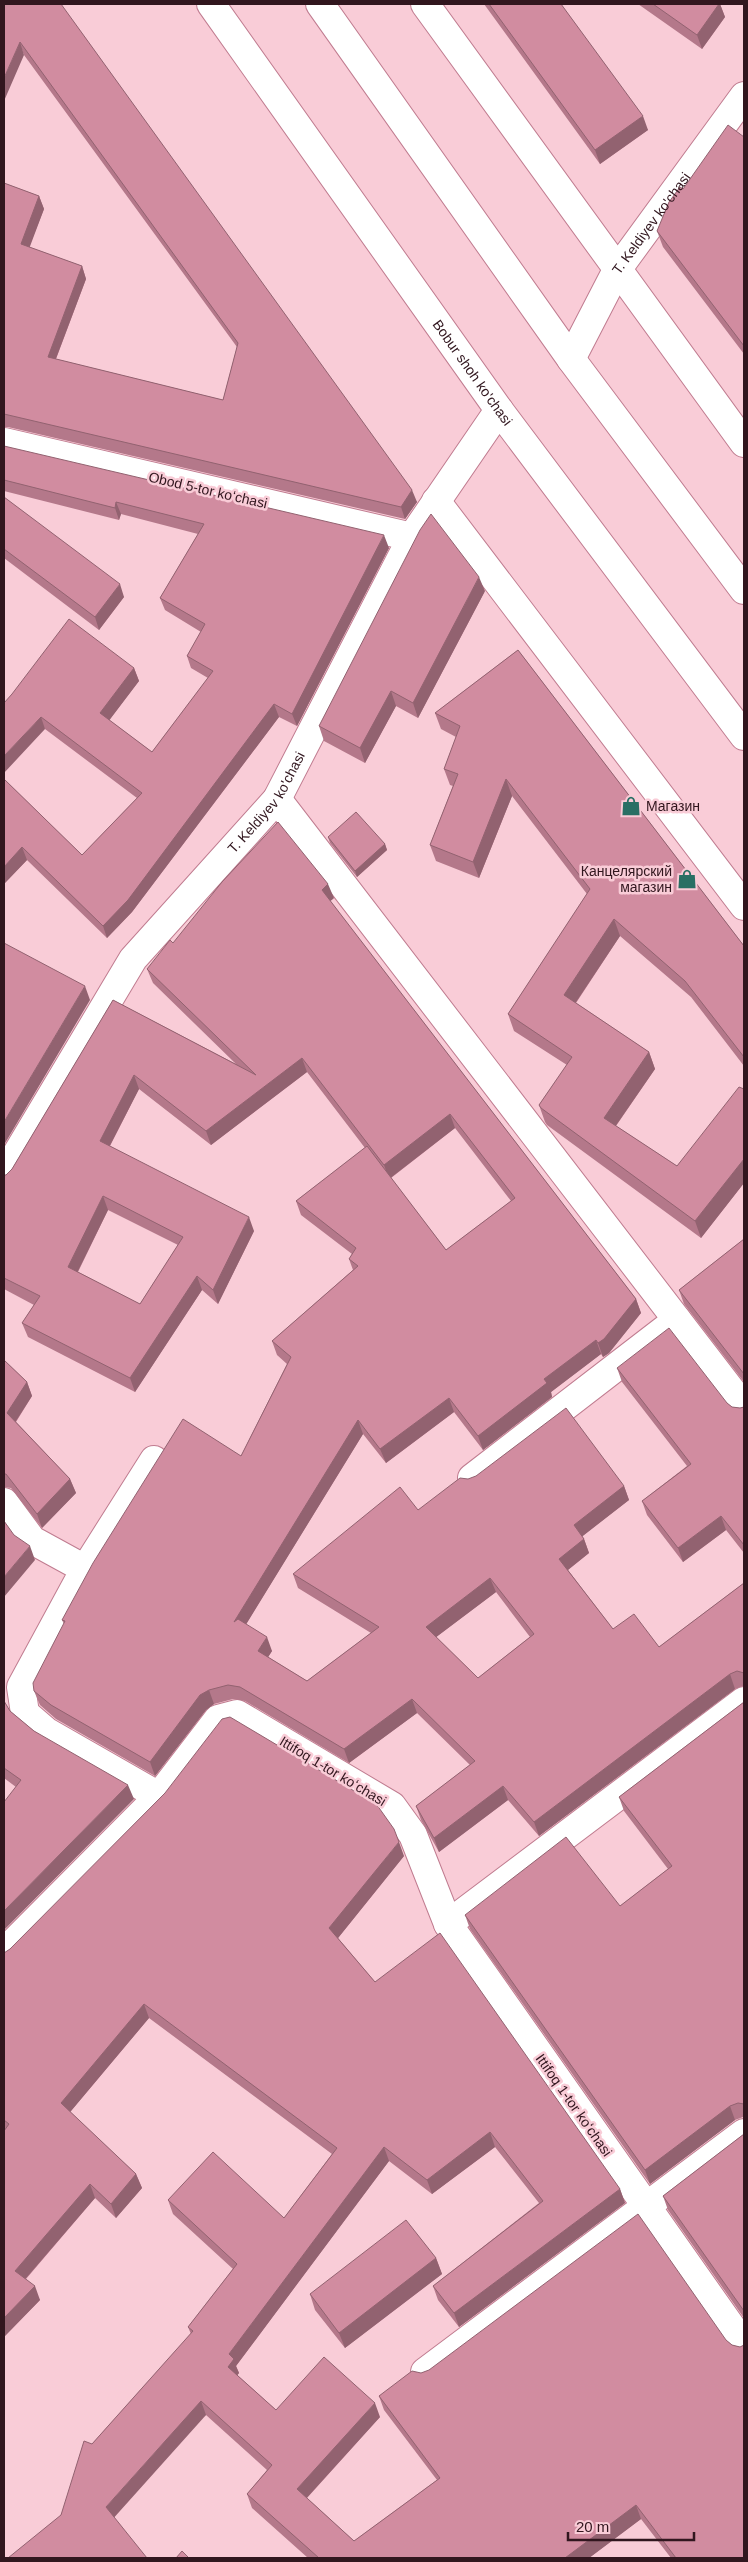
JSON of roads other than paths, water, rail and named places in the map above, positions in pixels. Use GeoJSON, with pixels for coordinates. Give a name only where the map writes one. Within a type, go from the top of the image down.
{"type":"FeatureCollection","features":[{"type":"Feature","properties":{"kind":"street","name":"Bobur shoh ko'chasi"},"geometry":{"type":"LineString","coordinates":[[210,4],[499,410],[744,736]]}},
{"type":"Feature","properties":{"kind":"street"},"geometry":{"type":"LineString","coordinates":[[320,4],[571,359],[744,588]]}},
{"type":"Feature","properties":{"kind":"street"},"geometry":{"type":"LineString","coordinates":[[425,4],[744,443]]}},
{"type":"Feature","properties":{"kind":"street","name":"T. Keldiyev ko'chasi"},"geometry":{"type":"LineString","coordinates":[[571,359],[617,270],[744,96]]}},
{"type":"Feature","properties":{"kind":"street","name":"T. Keldiyev ko'chasi"},"geometry":{"type":"LineString","coordinates":[[4,1175],[133,959],[277,799],[412,537],[499,410]]}},
{"type":"Feature","properties":{"kind":"street","name":"Obod 5-tor koʻchasi"},"geometry":{"type":"LineString","coordinates":[[4,442],[412,537]]}},
{"type":"Feature","properties":{"kind":"street"},"geometry":{"type":"LineString","coordinates":[[436,501],[744,906]]}},
{"type":"Feature","properties":{"kind":"street"},"geometry":{"type":"LineString","coordinates":[[277,799],[744,1407]]}},
{"type":"Feature","properties":{"kind":"street"},"geometry":{"type":"LineString","coordinates":[[472,1478],[677,1320]]}},
{"type":"Feature","properties":{"kind":"street"},"geometry":{"type":"LineString","coordinates":[[154,1460],[85,1569],[21,1687],[25,1713],[47,1732],[158,1796]]}},
{"type":"Feature","properties":{"kind":"street"},"geometry":{"type":"LineString","coordinates":[[4,1502],[32,1540],[85,1569]]}},
{"type":"Feature","properties":{"kind":"street"},"geometry":{"type":"LineString","coordinates":[[448,1924],[744,1701]]}},
{"type":"Feature","properties":{"kind":"street","name":"Ittifoq 1-tor koʻchasi"},"geometry":{"type":"LineString","coordinates":[[4,1952],[158,1796],[218,1720],[238,1714],[392,1806],[413,1835],[448,1924],[744,2345]]}},
{"type":"Feature","properties":{"kind":"street"},"geometry":{"type":"LineString","coordinates":[[425,2372],[744,2133]]}},
{"type":"Feature","properties":{"kind":"place","name":"Магазин"},"geometry":{"type":"Point","coordinates":[631,806]}},
{"type":"Feature","properties":{"kind":"place","name":"Канцелярский магазин"},"geometry":{"type":"Point","coordinates":[687,879]}}]}
